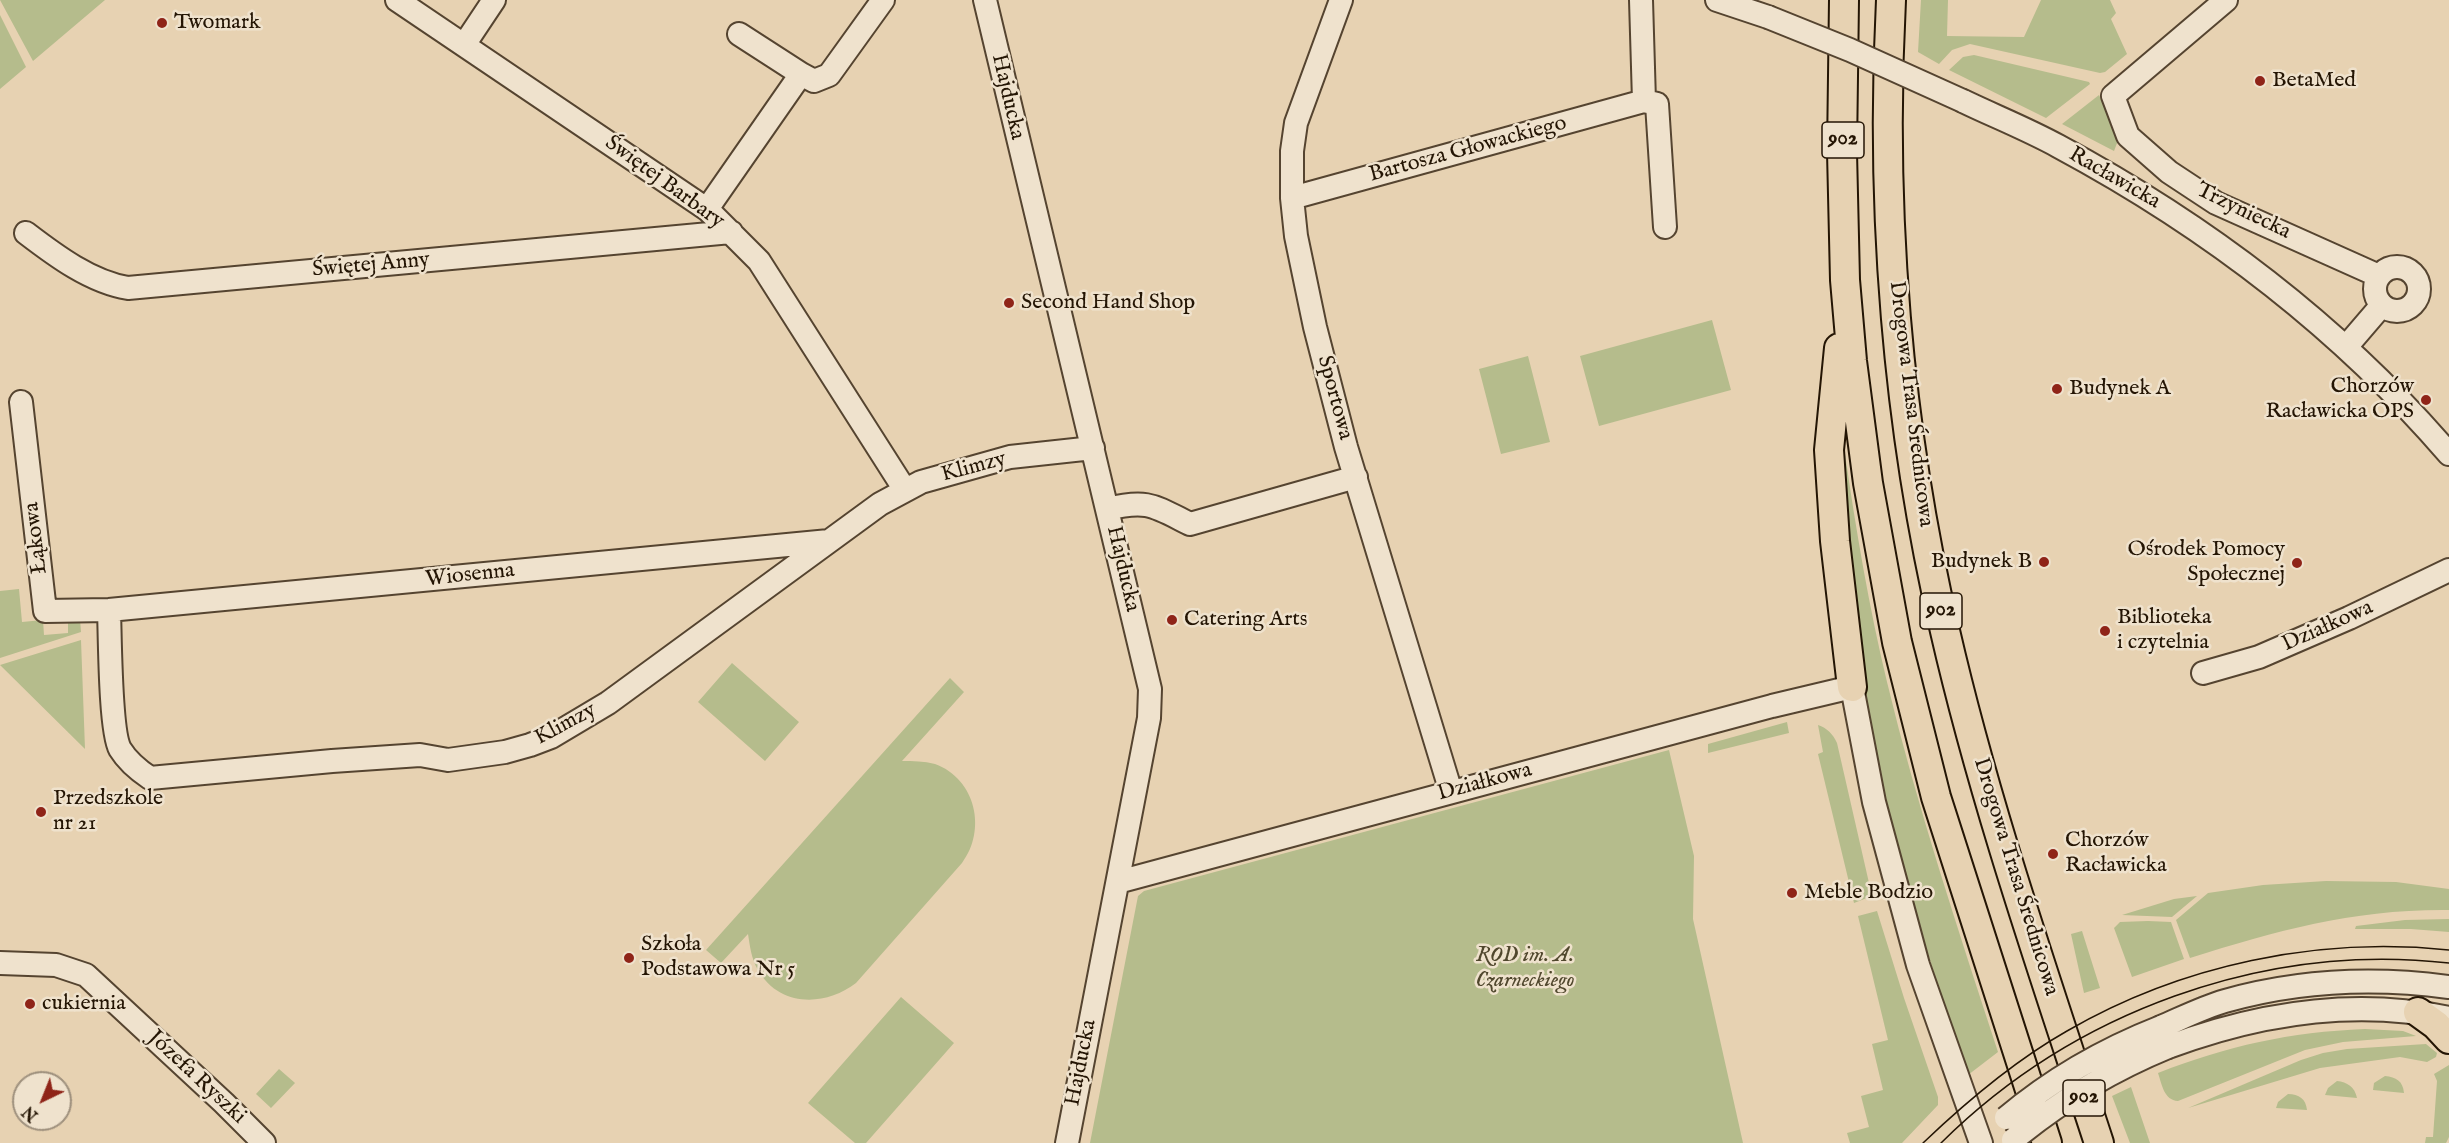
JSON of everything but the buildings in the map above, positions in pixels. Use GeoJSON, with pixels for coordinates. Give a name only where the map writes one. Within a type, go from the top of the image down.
{"type":"FeatureCollection","features":[{"type":"Feature","properties":{"kind":"main road","name":"902"},"geometry":{"type":"LineString","coordinates":[[1844,0],[1842,152],[1845,280],[1852,361],[1868,483],[1897,642],[1936,797],[2047,1143]]}},
{"type":"Feature","properties":{"kind":"main road","name":"Drogowa Trasa Średnicowa"},"geometry":{"type":"LineString","coordinates":[[1891,0],[1889,154],[1893,267],[1905,401],[1924,525],[1945,629],[1983,783],[2099,1143]]}},
{"type":"Feature","properties":{"kind":"main road"},"geometry":{"type":"LineString","coordinates":[[1845,280],[1829,450],[1834,541],[1852,687]]}},
{"type":"Feature","properties":{"kind":"main road"},"geometry":{"type":"LineString","coordinates":[[2418,1012],[2436,1025],[2449,1039]]}},
{"type":"Feature","properties":{"kind":"main road"},"geometry":{"type":"LineString","coordinates":[[2070,1053],[2120,1143]]}},
{"type":"Feature","properties":{"kind":"street","name":"Świętej Barbary"},"geometry":{"type":"LineString","coordinates":[[397,0],[706,209],[731,232],[759,261],[905,490]]}},
{"type":"Feature","properties":{"kind":"street"},"geometry":{"type":"LineString","coordinates":[[464,45],[495,0]]}},
{"type":"Feature","properties":{"kind":"street"},"geometry":{"type":"LineString","coordinates":[[739,34],[814,81],[829,75],[883,0]]}},
{"type":"Feature","properties":{"kind":"street","name":"Hajducka"},"geometry":{"type":"LineString","coordinates":[[984,0],[1150,689],[1149,718],[1067,1143]]}},
{"type":"Feature","properties":{"kind":"street","name":"Sportowa"},"geometry":{"type":"LineString","coordinates":[[1341,0],[1296,123],[1292,151],[1292,198],[1296,236],[1315,327],[1356,477],[1451,792]]}},
{"type":"Feature","properties":{"kind":"street"},"geometry":{"type":"LineString","coordinates":[[1641,0],[1644,101],[1658,104],[1665,227]]}},
{"type":"Feature","properties":{"kind":"street","name":"Racławicka"},"geometry":{"type":"LineString","coordinates":[[1718,0],[1768,17],[1850,50],[2056,145],[2189,223],[2306,310],[2411,411],[2449,454]]}},
{"type":"Feature","properties":{"kind":"street","name":"Trzyniecka"},"geometry":{"type":"LineString","coordinates":[[2226,0],[2113,96],[2128,136],[2169,172],[2216,203],[2379,276]]}},
{"type":"Feature","properties":{"kind":"street"},"geometry":{"type":"LineString","coordinates":[[706,209],[801,74]]}},
{"type":"Feature","properties":{"kind":"street","name":"Bartosza Głowackiego"},"geometry":{"type":"LineString","coordinates":[[1292,198],[1644,101]]}},
{"type":"Feature","properties":{"kind":"street","name":"Świętej Anny"},"geometry":{"type":"LineString","coordinates":[[26,233],[96,279],[112,285],[135,288],[731,232]]}},
{"type":"Feature","properties":{"kind":"street"},"geometry":{"type":"LineString","coordinates":[[2402,267],[2414,275],[2419,289],[2415,303],[2403,311],[2395,311],[2382,306],[2375,293],[2375,285],[2379,276],[2388,268],[2402,267]]}},
{"type":"Feature","properties":{"kind":"street"},"geometry":{"type":"LineString","coordinates":[[2346,347],[2382,306]]}},
{"type":"Feature","properties":{"kind":"street","name":"Łąkowa"},"geometry":{"type":"LineString","coordinates":[[21,402],[45,611],[109,610]]}},
{"type":"Feature","properties":{"kind":"street","name":"Klimzy"},"geometry":{"type":"LineString","coordinates":[[109,610],[114,720],[119,748],[135,768],[150,778],[420,755],[448,760],[505,752],[551,737],[608,703],[880,504],[905,490],[921,482],[1011,457],[1093,448]]}},
{"type":"Feature","properties":{"kind":"street"},"geometry":{"type":"LineString","coordinates":[[1107,509],[1128,504],[1151,504],[1190,524],[1356,477]]}},
{"type":"Feature","properties":{"kind":"street","name":"Wiosenna"},"geometry":{"type":"LineString","coordinates":[[109,610],[830,541]]}},
{"type":"Feature","properties":{"kind":"street","name":"Działkowa"},"geometry":{"type":"LineString","coordinates":[[2203,673],[2259,657],[2349,618],[2449,570]]}},
{"type":"Feature","properties":{"kind":"street"},"geometry":{"type":"LineString","coordinates":[[1852,687],[1874,802],[1888,859],[1918,965],[1977,1141],[2075,1069],[2118,1046],[2300,1012],[2356,1008],[2418,1012],[2449,1018]]}},
{"type":"Feature","properties":{"kind":"street","name":"Działkowa"},"geometry":{"type":"LineString","coordinates":[[1118,882],[1772,706],[1852,687]]}},
{"type":"Feature","properties":{"kind":"street","name":"Józefa Ryszki"},"geometry":{"type":"LineString","coordinates":[[0,963],[56,965],[86,975],[264,1143]]}},
{"type":"Feature","properties":{"kind":"street"},"geometry":{"type":"LineString","coordinates":[[2012,1142],[2042,1117],[2224,1001],[2277,989],[2359,980],[2399,981],[2449,987]]}},
{"type":"Feature","properties":{"kind":"green space"},"geometry":{"type":"Polygon","coordinates":[[[0,0],[105,0],[33,61],[0,0]]]}},
{"type":"Feature","properties":{"kind":"green space"},"geometry":{"type":"Polygon","coordinates":[[[1921,0],[1948,0],[1947,36],[2024,37],[2041,0],[2110,0],[2116,13],[2111,19],[2127,54],[2105,72],[2100,73],[1970,44],[1952,50],[1939,64],[1918,52],[1921,0]]]}},
{"type":"Feature","properties":{"kind":"green space"},"geometry":{"type":"Polygon","coordinates":[[[0,15],[26,67],[0,89],[0,15]]]}},
{"type":"Feature","properties":{"kind":"green space"},"geometry":{"type":"Polygon","coordinates":[[[1974,55],[2090,84],[2046,118],[1949,70],[1963,57],[1974,55]]]}},
{"type":"Feature","properties":{"kind":"green space"},"geometry":{"type":"Polygon","coordinates":[[[2099,95],[2119,138],[2114,151],[2062,124],[2099,95]]]}},
{"type":"Feature","properties":{"kind":"green space"},"geometry":{"type":"Polygon","coordinates":[[[1712,320],[1731,390],[1599,426],[1580,356],[1712,320]]]}},
{"type":"Feature","properties":{"kind":"green space"},"geometry":{"type":"Polygon","coordinates":[[[1528,356],[1550,442],[1501,454],[1479,369],[1528,356]]]}},
{"type":"Feature","properties":{"kind":"green space"},"geometry":{"type":"Polygon","coordinates":[[[1841,451],[1845,454],[1858,540],[1880,654],[1911,775],[1998,1052],[1968,1075],[1902,867],[1866,708],[1858,654],[1841,451]]]}},
{"type":"Feature","properties":{"kind":"green space"},"geometry":{"type":"Polygon","coordinates":[[[19,589],[22,622],[43,620],[44,635],[68,633],[68,622],[80,619],[81,632],[0,658],[0,591],[19,589]]]}},
{"type":"Feature","properties":{"kind":"green space"},"geometry":{"type":"Polygon","coordinates":[[[81,640],[85,749],[0,665],[81,640]]]}},
{"type":"Feature","properties":{"kind":"green space"},"geometry":{"type":"Polygon","coordinates":[[[732,663],[799,722],[765,761],[698,702],[732,663]]]}},
{"type":"Feature","properties":{"kind":"green space"},"geometry":{"type":"Polygon","coordinates":[[[950,678],[964,692],[902,761],[935,764],[949,771],[968,793],[975,821],[974,836],[970,850],[962,863],[856,983],[844,991],[817,999],[803,999],[790,997],[778,991],[758,970],[751,952],[748,934],[721,963],[706,950],[950,678]]]}},
{"type":"Feature","properties":{"kind":"green space"},"geometry":{"type":"Polygon","coordinates":[[[1787,722],[1789,733],[1708,753],[1708,744],[1787,722]]]}},
{"type":"Feature","properties":{"kind":"green space"},"geometry":{"type":"Polygon","coordinates":[[[1818,725],[1829,732],[1837,743],[1872,896],[1854,903],[1818,754],[1823,752],[1818,725]]]}},
{"type":"Feature","properties":{"kind":"green space","name":"ROD im. A. Czarneckiego"},"geometry":{"type":"Polygon","coordinates":[[[1669,750],[1694,856],[1693,919],[1743,1143],[1090,1143],[1138,896],[1144,891],[1669,750]]]}},
{"type":"Feature","properties":{"kind":"green space"},"geometry":{"type":"Polygon","coordinates":[[[2326,881],[2396,882],[2449,889],[2449,910],[2349,917],[2286,930],[2190,958],[2176,920],[2208,893],[2263,885],[2326,881]]]}},
{"type":"Feature","properties":{"kind":"green space"},"geometry":{"type":"Polygon","coordinates":[[[2197,896],[2172,917],[2122,915],[2174,899],[2197,896]]]}},
{"type":"Feature","properties":{"kind":"green space"},"geometry":{"type":"Polygon","coordinates":[[[1877,911],[1938,1097],[1938,1105],[1902,1143],[1850,1143],[1847,1133],[1869,1127],[1861,1096],[1883,1090],[1872,1044],[1888,1040],[1858,916],[1877,911]]]}},
{"type":"Feature","properties":{"kind":"green space"},"geometry":{"type":"Polygon","coordinates":[[[2449,919],[2449,932],[2355,929],[2356,926],[2405,920],[2449,919]]]}},
{"type":"Feature","properties":{"kind":"green space"},"geometry":{"type":"Polygon","coordinates":[[[2120,922],[2171,922],[2184,959],[2132,977],[2114,928],[2120,922]]]}},
{"type":"Feature","properties":{"kind":"green space"},"geometry":{"type":"Polygon","coordinates":[[[2082,931],[2100,988],[2084,993],[2071,934],[2082,931]]]}},
{"type":"Feature","properties":{"kind":"green space"},"geometry":{"type":"Polygon","coordinates":[[[901,997],[954,1043],[866,1143],[855,1143],[808,1103],[901,997]]]}},
{"type":"Feature","properties":{"kind":"green space"},"geometry":{"type":"Polygon","coordinates":[[[2365,1029],[2403,1031],[2416,1036],[2343,1042],[2305,1050],[2178,1101],[2167,1095],[2158,1073],[2209,1055],[2259,1042],[2311,1033],[2365,1029]]]}},
{"type":"Feature","properties":{"kind":"green space"},"geometry":{"type":"Polygon","coordinates":[[[2426,1044],[2437,1053],[2436,1057],[2427,1062],[2400,1057],[2320,1068],[2188,1108],[2301,1060],[2323,1053],[2347,1049],[2426,1044]]]}},
{"type":"Feature","properties":{"kind":"green space"},"geometry":{"type":"Polygon","coordinates":[[[2449,1065],[2449,1137],[2446,1143],[2425,1143],[2426,1137],[2433,1137],[2437,1081],[2434,1074],[2449,1065]]]}},
{"type":"Feature","properties":{"kind":"green space"},"geometry":{"type":"Polygon","coordinates":[[[279,1069],[295,1083],[271,1108],[256,1094],[279,1069]]]}},
{"type":"Feature","properties":{"kind":"green space"},"geometry":{"type":"Polygon","coordinates":[[[2385,1076],[2398,1080],[2404,1093],[2373,1090],[2374,1083],[2385,1076]]]}},
{"type":"Feature","properties":{"kind":"green space"},"geometry":{"type":"Polygon","coordinates":[[[2337,1081],[2350,1086],[2357,1098],[2325,1095],[2328,1088],[2337,1081]]]}},
{"type":"Feature","properties":{"kind":"green space"},"geometry":{"type":"Polygon","coordinates":[[[2131,1087],[2150,1143],[2130,1143],[2112,1096],[2131,1087]]]}},
{"type":"Feature","properties":{"kind":"green space"},"geometry":{"type":"Polygon","coordinates":[[[2288,1094],[2301,1098],[2307,1110],[2276,1108],[2278,1102],[2288,1094]]]}},
{"type":"Feature","properties":{"kind":"tram line"},"geometry":{"type":"LineString","coordinates":[[1923,1143],[1974,1097],[2028,1055],[2111,1008],[2156,989],[2252,960],[2301,952],[2350,947],[2449,950]]}},
{"type":"Feature","properties":{"kind":"tram line"},"geometry":{"type":"LineString","coordinates":[[1941,1143],[1993,1097],[2050,1057],[2111,1023],[2175,996],[2241,976],[2310,964],[2379,959],[2449,963]]}},
{"type":"Feature","properties":{"kind":"place","name":"Twomark"},"geometry":{"type":"Point","coordinates":[162,23]}},
{"type":"Feature","properties":{"kind":"place","name":"BetaMed"},"geometry":{"type":"Point","coordinates":[2260,81]}},
{"type":"Feature","properties":{"kind":"place","name":"Second Hand Shop"},"geometry":{"type":"Point","coordinates":[1009,303]}},
{"type":"Feature","properties":{"kind":"place","name":"Budynek A"},"geometry":{"type":"Point","coordinates":[2057,389]}},
{"type":"Feature","properties":{"kind":"place","name":"Chorzów Racławicka OPS"},"geometry":{"type":"Point","coordinates":[2426,400]}},
{"type":"Feature","properties":{"kind":"place","name":"Budynek B"},"geometry":{"type":"Point","coordinates":[2044,562]}},
{"type":"Feature","properties":{"kind":"place","name":"Ośrodek Pomocy Społecznej"},"geometry":{"type":"Point","coordinates":[2297,563]}},
{"type":"Feature","properties":{"kind":"place","name":"Catering Arts"},"geometry":{"type":"Point","coordinates":[1172,620]}},
{"type":"Feature","properties":{"kind":"place","name":"Biblioteka i czytelnia"},"geometry":{"type":"Point","coordinates":[2105,631]}},
{"type":"Feature","properties":{"kind":"place","name":"Przedszkole nr 21"},"geometry":{"type":"Point","coordinates":[41,812]}},
{"type":"Feature","properties":{"kind":"place","name":"Chorzów Racławicka"},"geometry":{"type":"Point","coordinates":[2053,854]}},
{"type":"Feature","properties":{"kind":"place","name":"Meble Bodzio"},"geometry":{"type":"Point","coordinates":[1792,893]}},
{"type":"Feature","properties":{"kind":"place","name":"Szkoła Podstawowa Nr 5"},"geometry":{"type":"Point","coordinates":[629,958]}},
{"type":"Feature","properties":{"kind":"place","name":"cukiernia"},"geometry":{"type":"Point","coordinates":[30,1004]}}]}
